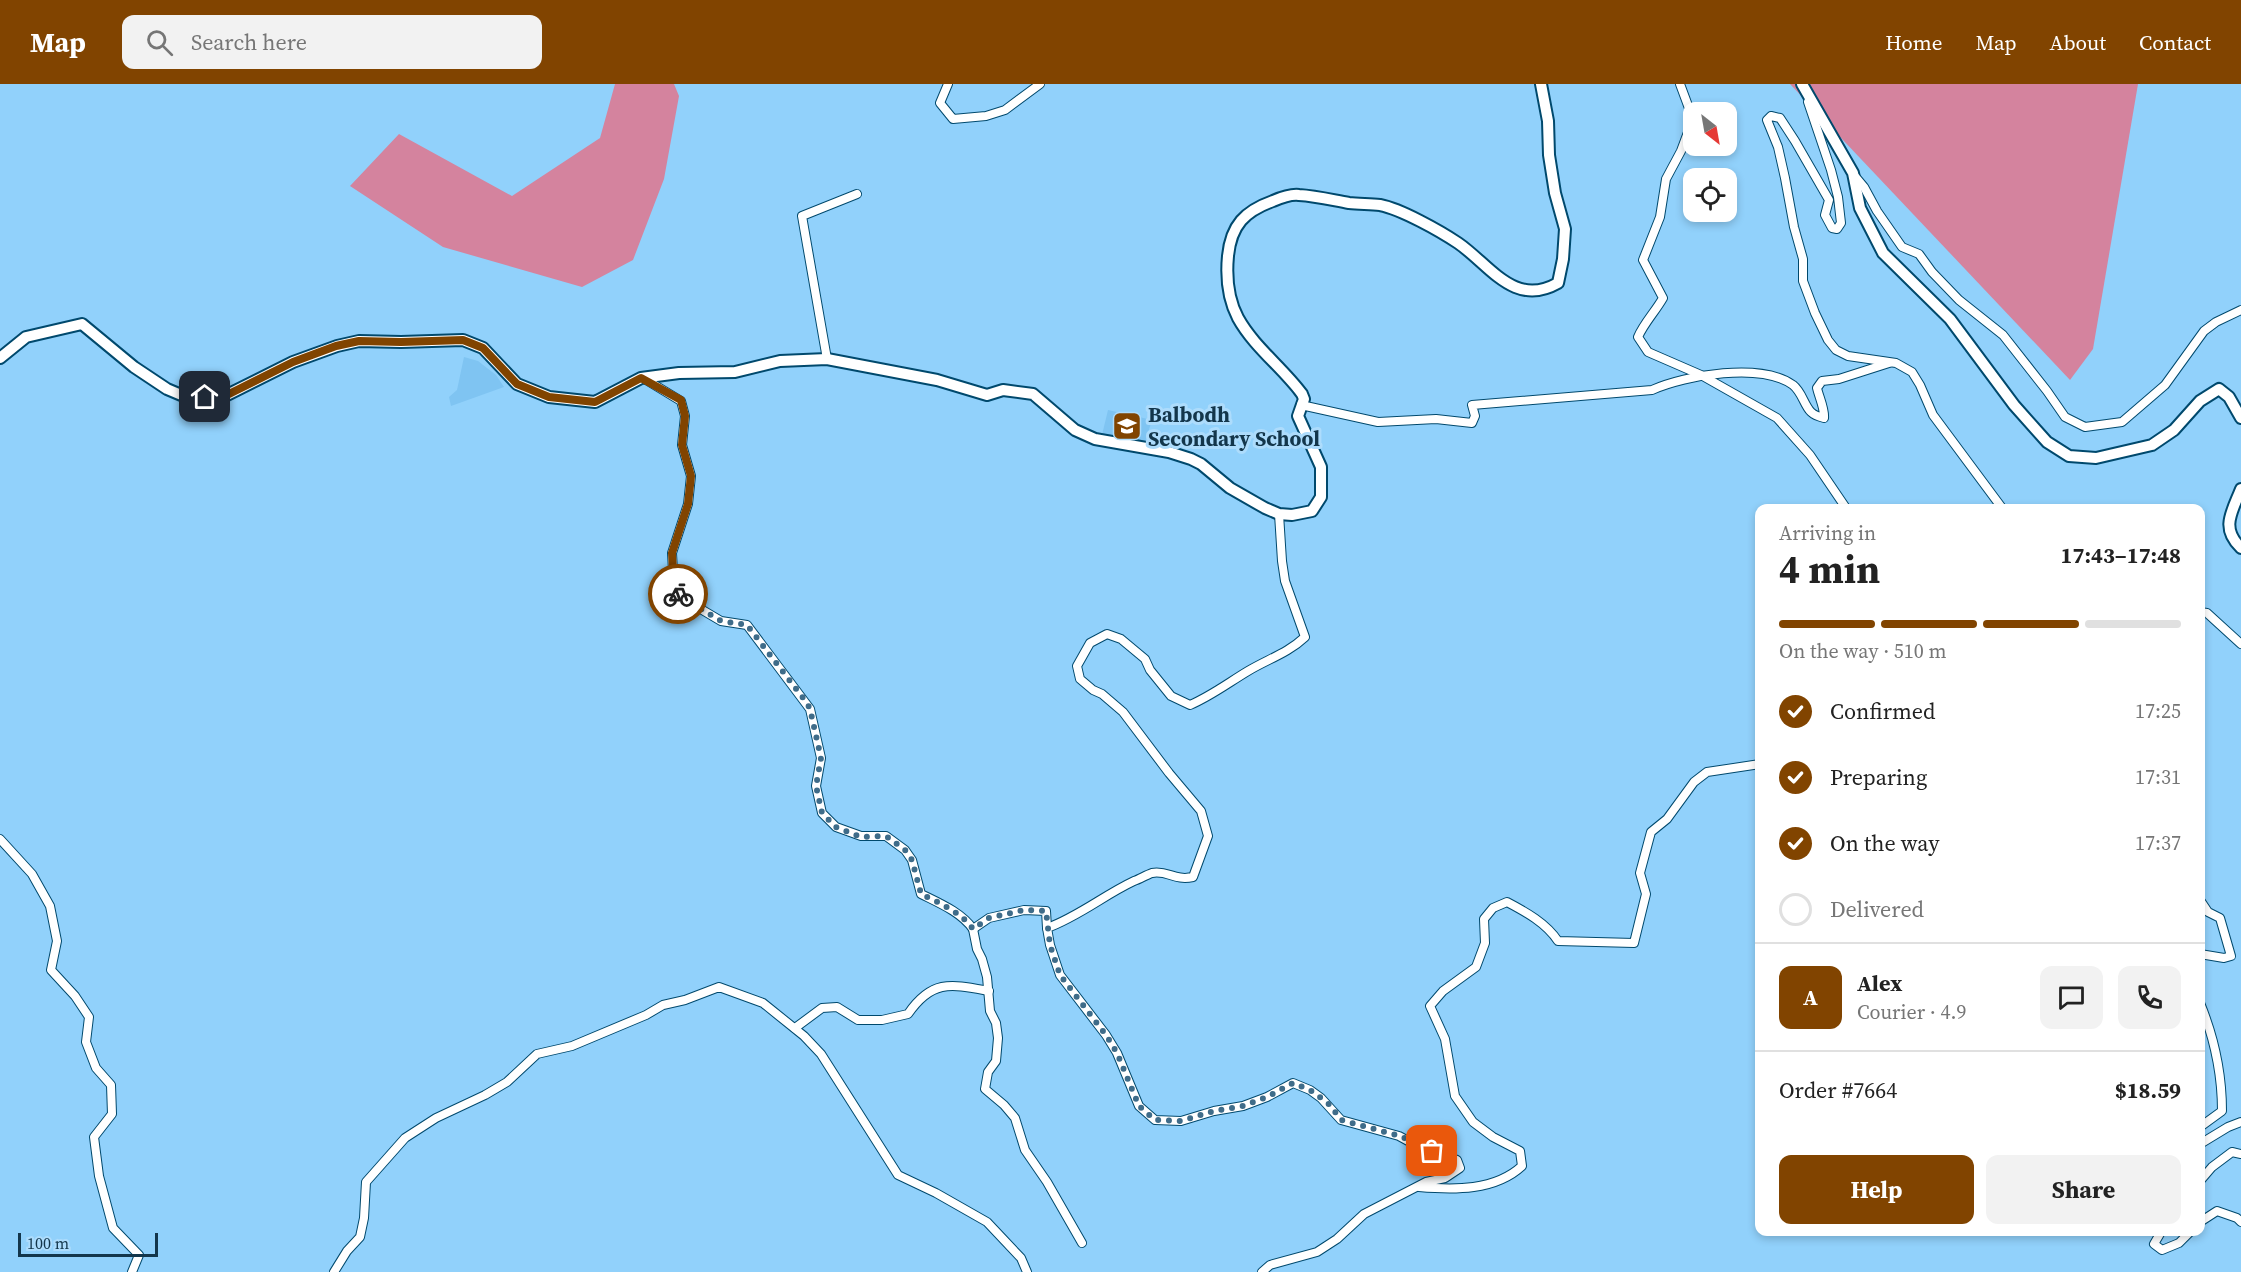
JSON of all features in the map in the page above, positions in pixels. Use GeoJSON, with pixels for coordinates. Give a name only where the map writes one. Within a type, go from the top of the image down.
{"type":"FeatureCollection","features":[{"type":"Feature","properties":{"kind":"main road"},"geometry":{"type":"LineString","coordinates":[[0,358],[26,337],[82,324],[134,367],[167,389],[186,397],[223,397],[293,362],[336,346],[359,341],[463,340],[483,348],[517,384],[549,397],[595,402],[641,378],[679,373],[735,372],[780,361],[827,359],[937,380],[987,395],[1002,390],[1032,394],[1075,430],[1095,439],[1169,452],[1191,459],[1202,464],[1230,488],[1265,508],[1279,514],[1292,515],[1312,511],[1321,497],[1321,467],[1298,416],[1304,399],[1302,394],[1246,330],[1232,304],[1228,289],[1227,267],[1229,246],[1234,231],[1243,217],[1256,207],[1297,194],[1355,204],[1380,205],[1396,210],[1458,243],[1510,285],[1532,292],[1545,290],[1558,283],[1563,259],[1565,229],[1555,193],[1549,155],[1548,121],[1541,84]]}},
{"type":"Feature","properties":{"kind":"main road"},"geometry":{"type":"LineString","coordinates":[[1802,84],[1853,173],[1860,208],[1883,252],[1950,319],[2014,405],[2047,442],[2069,456],[2096,458],[2152,445],[2174,430],[2200,401],[2219,389],[2229,397],[2241,418]]}},
{"type":"Feature","properties":{"kind":"main road"},"geometry":{"type":"LineString","coordinates":[[2241,489],[2228,522],[2233,540],[2241,548]]}},
{"type":"Feature","properties":{"kind":"street"},"geometry":{"type":"LineString","coordinates":[[948,84],[940,103],[953,119],[986,116],[1005,110],[1040,84]]}},
{"type":"Feature","properties":{"kind":"street"},"geometry":{"type":"LineString","coordinates":[[1680,84],[1693,118],[1681,151],[1666,179],[1660,217],[1643,260],[1663,298],[1638,337],[1648,352],[1701,375],[1777,418],[1810,455],[1843,504]]}},
{"type":"Feature","properties":{"kind":"street"},"geometry":{"type":"LineString","coordinates":[[1802,84],[1838,197],[1841,223],[1837,229],[1832,228],[1825,215],[1829,200],[1795,141],[1780,118],[1772,116],[1767,120],[1780,157],[1803,260],[1803,280],[1815,314],[1828,340],[1836,350],[1848,356],[1896,363],[1912,372],[1933,415],[1999,504]]}},
{"type":"Feature","properties":{"kind":"street"},"geometry":{"type":"LineString","coordinates":[[1853,173],[1902,247],[1918,254],[1959,300],[2003,335],[2065,417],[2085,427],[2122,422],[2165,385],[2205,331],[2216,322],[2241,310]]}},
{"type":"Feature","properties":{"kind":"street"},"geometry":{"type":"LineString","coordinates":[[827,359],[802,216],[857,194]]}},
{"type":"Feature","properties":{"kind":"street"},"geometry":{"type":"LineString","coordinates":[[1301,405],[1378,422],[1436,419],[1472,423],[1475,416],[1472,405],[1652,390],[1668,383],[1701,375],[1764,374],[1795,386],[1811,413],[1824,418],[1817,388],[1822,381],[1839,379],[1890,363]]}},
{"type":"Feature","properties":{"kind":"street"},"geometry":{"type":"LineString","coordinates":[[641,378],[681,400],[685,416],[682,445],[691,476],[688,504],[672,553],[673,571],[680,602],[686,608],[699,608],[721,621],[747,625],[810,709],[821,758],[816,786],[822,813],[836,827],[861,837],[886,836],[905,850],[912,860],[921,894],[948,908],[968,922],[973,929],[977,949],[982,958],[989,991],[990,1011],[996,1023],[998,1038],[996,1060],[988,1072],[985,1089],[1015,1118],[1025,1150],[1047,1182],[1082,1243]]}},
{"type":"Feature","properties":{"kind":"street"},"geometry":{"type":"LineString","coordinates":[[1047,928],[1060,924],[1118,889],[1152,873],[1167,873],[1181,880],[1193,877],[1208,836],[1201,811],[1123,712],[1080,679],[1077,666],[1090,643],[1107,634],[1121,639],[1145,658],[1150,670],[1171,696],[1190,705],[1292,649],[1305,637],[1285,581],[1279,514]]}},
{"type":"Feature","properties":{"kind":"street"},"geometry":{"type":"LineString","coordinates":[[2205,613],[2241,644]]}},
{"type":"Feature","properties":{"kind":"street"},"geometry":{"type":"LineString","coordinates":[[1417,1187],[1473,1188],[1510,1177],[1522,1166],[1520,1151],[1493,1137],[1473,1122],[1455,1096],[1445,1039],[1430,1006],[1443,991],[1476,967],[1485,943],[1485,919],[1492,908],[1507,902],[1523,910],[1547,928],[1558,941],[1634,943],[1646,894],[1640,873],[1651,832],[1667,819],[1694,782],[1707,772],[1755,765]]}},
{"type":"Feature","properties":{"kind":"street"},"geometry":{"type":"LineString","coordinates":[[0,839],[32,874],[50,906],[57,941],[51,970],[75,996],[89,1017],[86,1041],[96,1068],[111,1085],[112,1114],[94,1137],[94,1145],[99,1176],[113,1228],[139,1255],[132,1272]]}},
{"type":"Feature","properties":{"kind":"street"},"geometry":{"type":"LineString","coordinates":[[2205,908],[2208,912],[2220,918],[2231,956],[2224,958],[2205,955]]}},
{"type":"Feature","properties":{"kind":"street"},"geometry":{"type":"LineString","coordinates":[[973,929],[989,918],[1024,910],[1046,911],[1050,945],[1060,975],[1117,1053],[1139,1106],[1155,1120],[1181,1121],[1214,1111],[1243,1106],[1267,1097],[1293,1083],[1310,1090],[1321,1098],[1330,1105],[1341,1120],[1400,1136],[1457,1160],[1460,1168],[1445,1178],[1417,1187],[1364,1214],[1337,1239],[1317,1252],[1270,1265],[1262,1272]]}},
{"type":"Feature","properties":{"kind":"street"},"geometry":{"type":"LineString","coordinates":[[795,1028],[822,1008],[837,1007],[858,1020],[882,1020],[908,1014],[915,1004],[933,988],[958,985],[989,991]]}},
{"type":"Feature","properties":{"kind":"street"},"geometry":{"type":"LineString","coordinates":[[334,1272],[347,1251],[360,1237],[364,1218],[366,1182],[405,1138],[436,1118],[507,1082],[537,1053],[572,1046],[646,1015],[663,1005],[685,1000],[719,987],[763,1003],[795,1028],[821,1053],[898,1174],[936,1192],[987,1222],[1021,1258],[1028,1272]]}},
{"type":"Feature","properties":{"kind":"street"},"geometry":{"type":"LineString","coordinates":[[2205,1018],[2213,1042],[2222,1086],[2222,1111],[2205,1123]]}},
{"type":"Feature","properties":{"kind":"street"},"geometry":{"type":"LineString","coordinates":[[2205,1141],[2241,1122]]}},
{"type":"Feature","properties":{"kind":"street"},"geometry":{"type":"LineString","coordinates":[[2205,1175],[2232,1152],[2241,1154]]}},
{"type":"Feature","properties":{"kind":"street"},"geometry":{"type":"LineString","coordinates":[[2205,1219],[2217,1211],[2237,1218],[2241,1222]]}},
{"type":"Feature","properties":{"kind":"street"},"geometry":{"type":"LineString","coordinates":[[2159,1236],[2154,1244],[2162,1250],[2179,1243],[2186,1236]]}},
{"type":"Feature","properties":{"kind":"shaded area"},"geometry":{"type":"Polygon","coordinates":[[[615,84],[674,84],[679,96],[664,179],[633,260],[582,287],[443,247],[350,186],[399,134],[512,196],[600,138],[615,84]]]}},
{"type":"Feature","properties":{"kind":"shaded area"},"geometry":{"type":"Polygon","coordinates":[[[1790,84],[2138,84],[2093,349],[2070,380],[1790,84]]]}},
{"type":"Feature","properties":{"kind":"shaded area"},"geometry":{"type":"Polygon","coordinates":[[[464,357],[478,361],[496,375],[504,387],[451,406],[449,397],[457,390],[464,357]]]}},
{"type":"Feature","properties":{"kind":"shaded area","name":"Balbodh Secondary School"},"geometry":{"type":"Polygon","coordinates":[[[1108,410],[1152,420],[1145,442],[1102,435],[1108,410]]]}},
{"type":"Feature","properties":{"kind":"way so far"},"geometry":{"type":"LineString","coordinates":[[678,594],[680,602],[686,608],[699,608],[721,621],[747,625],[807,703],[821,758],[816,786],[822,813],[836,827],[861,837],[886,836],[905,850],[912,860],[921,894],[948,908],[968,922],[973,929],[989,918],[1024,910],[1046,911],[1050,945],[1060,975],[1117,1053],[1139,1106],[1155,1120],[1181,1121],[1214,1111],[1243,1106],[1267,1097],[1293,1083],[1310,1090],[1321,1098],[1330,1105],[1341,1120],[1400,1136],[1432,1151]]}},
{"type":"Feature","properties":{"kind":"place","name":"Balbodh Secondary School"},"geometry":{"type":"Point","coordinates":[1127,426]}},
{"type":"Feature","properties":{"kind":"route"},"geometry":{"type":"LineString","coordinates":[[205,397],[223,397],[293,362],[336,346],[359,341],[463,340],[483,348],[517,384],[549,397],[595,402],[641,378],[681,400],[685,416],[682,445],[691,476],[688,504],[672,553],[678,594]]}}]}
